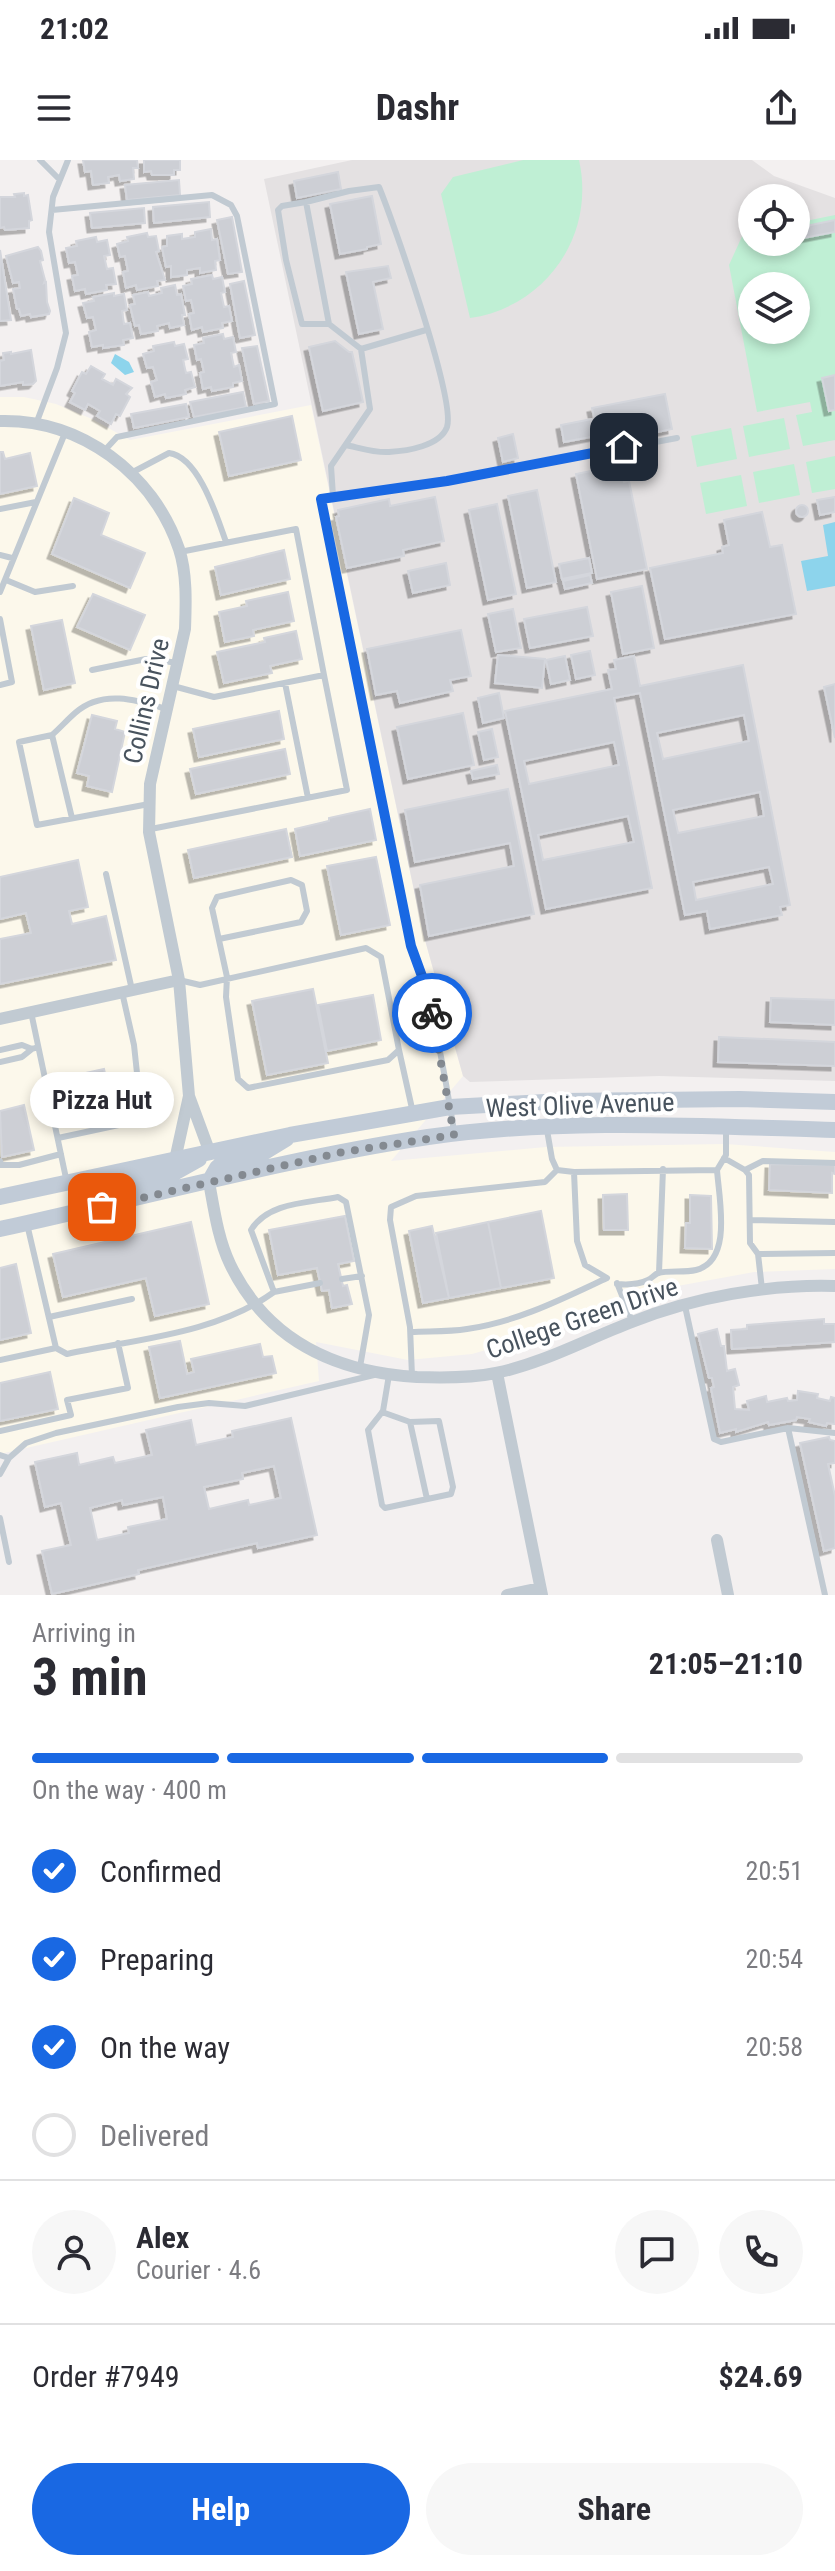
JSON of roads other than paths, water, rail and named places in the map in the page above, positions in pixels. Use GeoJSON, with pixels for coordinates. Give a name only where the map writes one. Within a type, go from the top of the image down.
{"type":"FeatureCollection","features":[{"type":"Feature","properties":{"kind":"main road","name":"West Olive Avenue"},"geometry":{"type":"LineString","coordinates":[[0,1197],[290,1135],[450,1107],[563,1101],[740,1099],[835,1102]]}},
{"type":"Feature","properties":{"kind":"main road","name":"West Olive Avenue"},"geometry":{"type":"LineString","coordinates":[[0,1229],[343,1152],[454,1135],[586,1124],[835,1130]]}},
{"type":"Feature","properties":{"kind":"main road"},"geometry":{"type":"LineString","coordinates":[[209,1182],[223,1163],[275,1148],[290,1135]]}},
{"type":"Feature","properties":{"kind":"main road"},"geometry":{"type":"LineString","coordinates":[[102,1207],[124,1188],[186,1168],[210,1153]]}},
{"type":"Feature","properties":{"kind":"street","name":"Collins Drive"},"geometry":{"type":"LineString","coordinates":[[0,421],[36,424],[66,431],[105,450],[131,473],[167,519],[180,552],[186,608],[179,663],[150,784],[149,829],[179,980],[189,1096],[210,1153]]}},
{"type":"Feature","properties":{"kind":"street"},"geometry":{"type":"LineString","coordinates":[[0,1019],[179,980]]}},
{"type":"Feature","properties":{"kind":"street","name":"Collins Drive"},"geometry":{"type":"LineString","coordinates":[[175,1160],[189,1096]]}},
{"type":"Feature","properties":{"kind":"street","name":"College Green Drive"},"geometry":{"type":"LineString","coordinates":[[209,1182],[228,1261],[256,1305],[302,1346],[327,1359],[386,1374],[457,1377],[497,1373],[545,1359],[632,1322],[685,1306],[730,1295],[835,1286]]}},
{"type":"Feature","properties":{"kind":"street"},"geometry":{"type":"LineString","coordinates":[[497,1373],[541,1591],[507,1595]]}},
{"type":"Feature","properties":{"kind":"street"},"geometry":{"type":"LineString","coordinates":[[717,1540],[728,1595]]}},
{"type":"Feature","properties":{"kind":"lane"},"geometry":{"type":"LineString","coordinates":[[40,160],[60,180]]}},
{"type":"Feature","properties":{"kind":"lane"},"geometry":{"type":"LineString","coordinates":[[36,424],[57,368],[66,333],[49,232],[53,197],[68,160]]}},
{"type":"Feature","properties":{"kind":"lane"},"geometry":{"type":"LineString","coordinates":[[333,496],[331,466],[370,409],[361,349],[329,324],[302,324],[286,260],[278,210],[282,206],[379,187],[393,221],[448,407],[447,428],[433,444],[388,452],[346,445]]}},
{"type":"Feature","properties":{"kind":"lane"},"geometry":{"type":"LineString","coordinates":[[52,210],[212,195],[231,205],[237,216],[275,404],[128,433],[117,437],[105,450]]}},
{"type":"Feature","properties":{"kind":"lane"},"geometry":{"type":"LineString","coordinates":[[306,202],[329,324]]}},
{"type":"Feature","properties":{"kind":"lane"},"geometry":{"type":"LineString","coordinates":[[361,349],[426,330]]}},
{"type":"Feature","properties":{"kind":"lane"},"geometry":{"type":"LineString","coordinates":[[0,592],[66,431]]}},
{"type":"Feature","properties":{"kind":"lane"},"geometry":{"type":"LineString","coordinates":[[454,1135],[429,1003],[411,946],[321,499],[447,481],[677,438]]}},
{"type":"Feature","properties":{"kind":"lane"},"geometry":{"type":"LineString","coordinates":[[131,473],[169,453],[185,458],[212,503],[226,542]]}},
{"type":"Feature","properties":{"kind":"lane"},"geometry":{"type":"LineString","coordinates":[[0,509],[36,502]]}},
{"type":"Feature","properties":{"kind":"lane"},"geometry":{"type":"LineString","coordinates":[[149,829],[347,790],[296,529],[180,552]]}},
{"type":"Feature","properties":{"kind":"lane"},"geometry":{"type":"LineString","coordinates":[[0,555],[12,558]]}},
{"type":"Feature","properties":{"kind":"lane"},"geometry":{"type":"LineString","coordinates":[[6,580],[35,592],[73,586]]}},
{"type":"Feature","properties":{"kind":"lane"},"geometry":{"type":"LineString","coordinates":[[0,619],[2,643],[12,682],[0,685]]}},
{"type":"Feature","properties":{"kind":"lane"},"geometry":{"type":"LineString","coordinates":[[92,670],[146,659],[179,663]]}},
{"type":"Feature","properties":{"kind":"lane"},"geometry":{"type":"LineString","coordinates":[[173,686],[214,697],[324,675]]}},
{"type":"Feature","properties":{"kind":"lane"},"geometry":{"type":"LineString","coordinates":[[285,683],[308,798]]}},
{"type":"Feature","properties":{"kind":"lane"},"geometry":{"type":"LineString","coordinates":[[149,804],[37,825],[19,742],[52,735],[77,711],[100,701],[127,697],[168,709]]}},
{"type":"Feature","properties":{"kind":"lane"},"geometry":{"type":"LineString","coordinates":[[52,735],[72,818]]}},
{"type":"Feature","properties":{"kind":"lane"},"geometry":{"type":"LineString","coordinates":[[58,1138],[142,1120],[127,991],[106,874]]}},
{"type":"Feature","properties":{"kind":"lane"},"geometry":{"type":"LineString","coordinates":[[219,939],[301,922],[307,911],[302,885],[291,880],[217,897],[212,908],[227,977],[226,997],[238,1079],[248,1088],[388,1060],[399,1050]]}},
{"type":"Feature","properties":{"kind":"lane"},"geometry":{"type":"LineString","coordinates":[[179,980],[200,985],[366,948],[381,957],[413,1113]]}},
{"type":"Feature","properties":{"kind":"lane"},"geometry":{"type":"LineString","coordinates":[[31,1012],[35,1048],[67,1183]]}},
{"type":"Feature","properties":{"kind":"lane"},"geometry":{"type":"LineString","coordinates":[[0,1050],[22,1045],[35,1048]]}},
{"type":"Feature","properties":{"kind":"lane"},"geometry":{"type":"LineString","coordinates":[[0,1062],[22,1057],[35,1048]]}},
{"type":"Feature","properties":{"kind":"lane"},"geometry":{"type":"LineString","coordinates":[[547,1126],[552,1159],[557,1170]]}},
{"type":"Feature","properties":{"kind":"lane"},"geometry":{"type":"LineString","coordinates":[[574,1172],[577,1241],[585,1265],[617,1284],[631,1285],[646,1282],[659,1273],[699,1269],[714,1260],[719,1249],[717,1170],[724,1158],[726,1127]]}},
{"type":"Feature","properties":{"kind":"lane"},"geometry":{"type":"LineString","coordinates":[[0,1161],[1,1165],[19,1165],[61,1154]]}},
{"type":"Feature","properties":{"kind":"lane"},"geometry":{"type":"LineString","coordinates":[[724,1158],[749,1175],[750,1243],[758,1254],[763,1291]]}},
{"type":"Feature","properties":{"kind":"lane"},"geometry":{"type":"LineString","coordinates":[[745,1170],[763,1161],[835,1163]]}},
{"type":"Feature","properties":{"kind":"lane"},"geometry":{"type":"LineString","coordinates":[[659,1273],[663,1169]]}},
{"type":"Feature","properties":{"kind":"lane"},"geometry":{"type":"LineString","coordinates":[[557,1170],[717,1170]]}},
{"type":"Feature","properties":{"kind":"lane"},"geometry":{"type":"LineString","coordinates":[[412,1376],[411,1332],[390,1220],[391,1207],[416,1196],[545,1182],[557,1170]]}},
{"type":"Feature","properties":{"kind":"lane"},"geometry":{"type":"LineString","coordinates":[[274,1292],[251,1230],[258,1218],[270,1210],[338,1197],[346,1202],[369,1315],[359,1369]]}},
{"type":"Feature","properties":{"kind":"lane"},"geometry":{"type":"LineString","coordinates":[[750,1220],[835,1222]]}},
{"type":"Feature","properties":{"kind":"lane"},"geometry":{"type":"LineString","coordinates":[[26,1223],[56,1348]]}},
{"type":"Feature","properties":{"kind":"lane"},"geometry":{"type":"LineString","coordinates":[[758,1254],[835,1253]]}},
{"type":"Feature","properties":{"kind":"lane"},"geometry":{"type":"LineString","coordinates":[[342,1279],[362,1276]]}},
{"type":"Feature","properties":{"kind":"lane"},"geometry":{"type":"LineString","coordinates":[[411,1332],[487,1326],[557,1302],[607,1278]]}},
{"type":"Feature","properties":{"kind":"lane"},"geometry":{"type":"LineString","coordinates":[[0,1360],[56,1348],[67,1354],[214,1323],[256,1305],[274,1292],[320,1283]]}},
{"type":"Feature","properties":{"kind":"lane"},"geometry":{"type":"LineString","coordinates":[[617,1284],[632,1322]]}},
{"type":"Feature","properties":{"kind":"lane"},"geometry":{"type":"LineString","coordinates":[[49,1317],[132,1299]]}},
{"type":"Feature","properties":{"kind":"lane"},"geometry":{"type":"LineString","coordinates":[[685,1306],[714,1439],[721,1442],[788,1428],[835,1433]]}},
{"type":"Feature","properties":{"kind":"lane"},"geometry":{"type":"LineString","coordinates":[[0,1431],[71,1415],[67,1400],[128,1388],[118,1343]]}},
{"type":"Feature","properties":{"kind":"lane"},"geometry":{"type":"LineString","coordinates":[[0,1474],[9,1458],[26,1443],[56,1433],[178,1407],[209,1403],[245,1406],[386,1374],[382,1412],[368,1430],[382,1505],[385,1508],[453,1492],[439,1421],[410,1422],[382,1412]]}},
{"type":"Feature","properties":{"kind":"lane"},"geometry":{"type":"LineString","coordinates":[[410,1422],[427,1499]]}},
{"type":"Feature","properties":{"kind":"lane"},"geometry":{"type":"LineString","coordinates":[[788,1428],[825,1595]]}},
{"type":"Feature","properties":{"kind":"lane"},"geometry":{"type":"LineString","coordinates":[[0,1455],[9,1458]]}},
{"type":"Feature","properties":{"kind":"lane"},"geometry":{"type":"LineString","coordinates":[[0,1518],[9,1562]]}},
{"type":"Feature","properties":{"kind":"water"},"geometry":{"type":"Polygon","coordinates":[[[115,354],[129,362],[134,372],[125,375],[111,363],[115,354]]]}},
{"type":"Feature","properties":{"kind":"water"},"geometry":{"type":"Polygon","coordinates":[[[835,522],[835,586],[807,591],[801,561],[828,556],[823,525],[835,522]]]}},
{"type":"Feature","properties":{"kind":"place","name":"Pizza Hut"},"geometry":{"type":"Point","coordinates":[102,1207]}}]}
